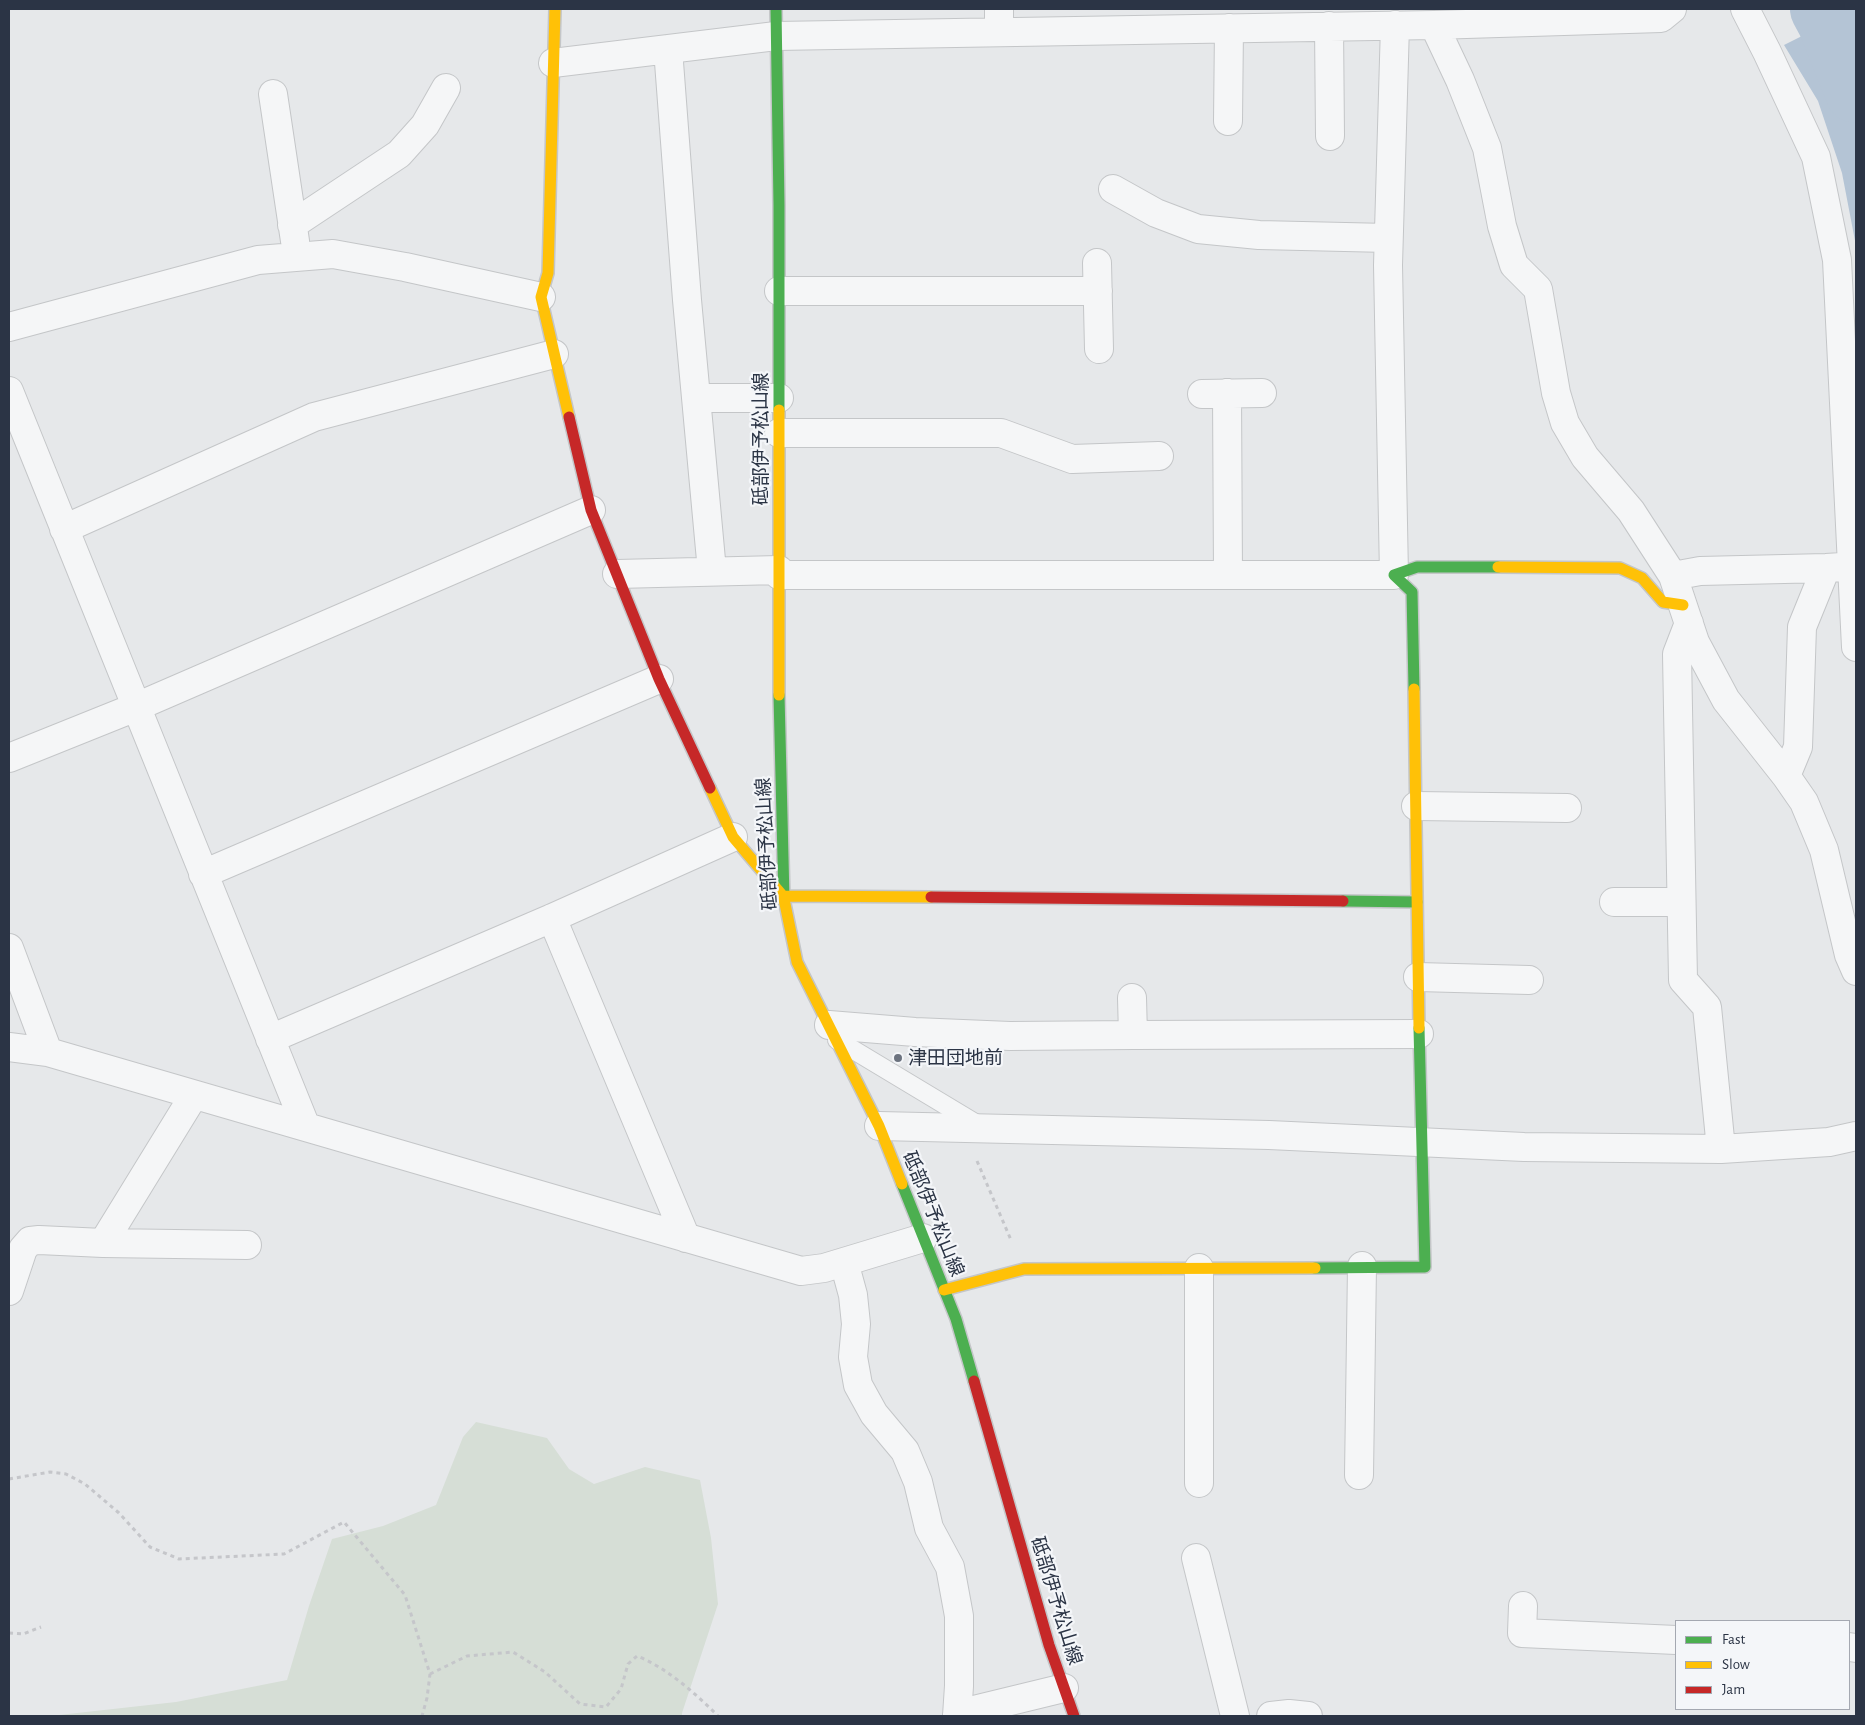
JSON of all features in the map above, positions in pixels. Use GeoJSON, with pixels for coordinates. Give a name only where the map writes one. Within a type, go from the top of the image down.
{"type":"FeatureCollection","features":[{"type":"Feature","properties":{"kind":"street"},"geometry":{"type":"LineString","coordinates":[[555,9],[548,273],[541,297],[592,510],[659,679],[733,837],[783,896],[1417,902]]}},
{"type":"Feature","properties":{"kind":"street","name":"砥部伊予松山線"},"geometry":{"type":"LineString","coordinates":[[776,9],[779,291],[779,695],[783,896],[797,962],[879,1126],[956,1319],[1050,1645],[1074,1716]]}},
{"type":"Feature","properties":{"kind":"street"},"geometry":{"type":"LineString","coordinates":[[554,63],[776,36],[999,21],[1125,19],[1229,28],[1268,18],[1329,26],[1434,25],[1661,18],[1672,9]]}},
{"type":"Feature","properties":{"kind":"street"},"geometry":{"type":"LineString","coordinates":[[1745,9],[1816,157],[1837,260],[1845,566],[1856,647]]}},
{"type":"Feature","properties":{"kind":"street"},"geometry":{"type":"LineString","coordinates":[[944,1290],[1024,1269],[1425,1267],[1421,1142],[1412,592],[1394,575],[1388,238],[1395,25]]}},
{"type":"Feature","properties":{"kind":"street"},"geometry":{"type":"LineString","coordinates":[[1434,25],[1460,80],[1487,148],[1502,226],[1514,265],[1538,289],[1556,393],[1566,423],[1585,457],[1631,511],[1672,576],[1695,642],[1726,700],[1804,802],[1824,850],[1849,955],[1856,970]]}},
{"type":"Feature","properties":{"kind":"street"},"geometry":{"type":"LineString","coordinates":[[1329,26],[1330,136]]}},
{"type":"Feature","properties":{"kind":"street"},"geometry":{"type":"LineString","coordinates":[[1228,121],[1229,28]]}},
{"type":"Feature","properties":{"kind":"street"},"geometry":{"type":"LineString","coordinates":[[668,49],[687,300],[712,571]]}},
{"type":"Feature","properties":{"kind":"street"},"geometry":{"type":"LineString","coordinates":[[292,225],[399,154],[425,125],[446,88]]}},
{"type":"Feature","properties":{"kind":"street"},"geometry":{"type":"LineString","coordinates":[[273,94],[298,257]]}},
{"type":"Feature","properties":{"kind":"street"},"geometry":{"type":"LineString","coordinates":[[1113,189],[1156,213],[1198,229],[1259,235],[1388,238]]}},
{"type":"Feature","properties":{"kind":"street"},"geometry":{"type":"LineString","coordinates":[[9,327],[258,260],[333,254],[406,267],[541,297]]}},
{"type":"Feature","properties":{"kind":"street"},"geometry":{"type":"LineString","coordinates":[[1097,263],[1099,348]]}},
{"type":"Feature","properties":{"kind":"street"},"geometry":{"type":"LineString","coordinates":[[779,291],[1098,291]]}},
{"type":"Feature","properties":{"kind":"street"},"geometry":{"type":"LineString","coordinates":[[64,529],[314,417],[554,354]]}},
{"type":"Feature","properties":{"kind":"street"},"geometry":{"type":"LineString","coordinates":[[9,391],[306,1127]]}},
{"type":"Feature","properties":{"kind":"street"},"geometry":{"type":"LineString","coordinates":[[1228,575],[1214,394],[1262,393]]}},
{"type":"Feature","properties":{"kind":"street"},"geometry":{"type":"LineString","coordinates":[[696,398],[779,398]]}},
{"type":"Feature","properties":{"kind":"street"},"geometry":{"type":"LineString","coordinates":[[779,433],[1001,432],[1072,459],[1159,456]]}},
{"type":"Feature","properties":{"kind":"street"},"geometry":{"type":"LineString","coordinates":[[9,758],[136,707],[592,510]]}},
{"type":"Feature","properties":{"kind":"street"},"geometry":{"type":"LineString","coordinates":[[1672,576],[1700,571],[1845,566]]}},
{"type":"Feature","properties":{"kind":"street"},"geometry":{"type":"LineString","coordinates":[[1786,776],[1798,747],[1802,627],[1845,566]]}},
{"type":"Feature","properties":{"kind":"street"},"geometry":{"type":"LineString","coordinates":[[617,574],[712,571],[1394,575],[1417,567],[1620,568],[1642,578],[1663,602],[1686,614]]}},
{"type":"Feature","properties":{"kind":"street"},"geometry":{"type":"LineString","coordinates":[[1686,614],[1677,654],[1683,980],[1707,1006],[1721,1149]]}},
{"type":"Feature","properties":{"kind":"street"},"geometry":{"type":"LineString","coordinates":[[204,874],[659,679]]}},
{"type":"Feature","properties":{"kind":"street"},"geometry":{"type":"LineString","coordinates":[[1416,806],[1567,808]]}},
{"type":"Feature","properties":{"kind":"street"},"geometry":{"type":"LineString","coordinates":[[270,1039],[552,918],[733,837]]}},
{"type":"Feature","properties":{"kind":"street"},"geometry":{"type":"LineString","coordinates":[[1614,902],[1681,902]]}},
{"type":"Feature","properties":{"kind":"street"},"geometry":{"type":"LineString","coordinates":[[552,918],[686,1238]]}},
{"type":"Feature","properties":{"kind":"street"},"geometry":{"type":"LineString","coordinates":[[9,948],[48,1052]]}},
{"type":"Feature","properties":{"kind":"street"},"geometry":{"type":"LineString","coordinates":[[1418,977],[1529,980]]}},
{"type":"Feature","properties":{"kind":"street"},"geometry":{"type":"LineString","coordinates":[[1132,998],[1133,1035]]}},
{"type":"Feature","properties":{"kind":"street"},"geometry":{"type":"LineString","coordinates":[[833,1033],[915,1032],[1000,1035],[1419,1034]]}},
{"type":"Feature","properties":{"kind":"street"},"geometry":{"type":"LineString","coordinates":[[9,1046],[48,1052],[801,1271],[824,1268],[923,1238]]}},
{"type":"Feature","properties":{"kind":"street"},"geometry":{"type":"LineString","coordinates":[[103,1243],[194,1095]]}},
{"type":"Feature","properties":{"kind":"street"},"geometry":{"type":"LineString","coordinates":[[879,1126],[1269,1135],[1524,1146],[1721,1149],[1829,1142],[1856,1136]]}},
{"type":"Feature","properties":{"kind":"street"},"geometry":{"type":"LineString","coordinates":[[9,1291],[23,1249],[30,1241],[247,1245]]}},
{"type":"Feature","properties":{"kind":"street"},"geometry":{"type":"LineString","coordinates":[[844,1262],[853,1295],[856,1324],[853,1356],[858,1385],[874,1414],[905,1451],[918,1482],[929,1528],[950,1566],[959,1616],[957,1715],[1064,1688]]}},
{"type":"Feature","properties":{"kind":"street"},"geometry":{"type":"LineString","coordinates":[[1359,1475],[1362,1266]]}},
{"type":"Feature","properties":{"kind":"street"},"geometry":{"type":"LineString","coordinates":[[1199,1268],[1199,1482]]}},
{"type":"Feature","properties":{"kind":"street"},"geometry":{"type":"LineString","coordinates":[[1196,1558],[1235,1716]]}},
{"type":"Feature","properties":{"kind":"street"},"geometry":{"type":"LineString","coordinates":[[1523,1606],[1522,1633],[1675,1640]]}},
{"type":"Feature","properties":{"kind":"street"},"geometry":{"type":"LineString","coordinates":[[1271,1716],[1289,1714],[1308,1716]]}},
{"type":"Feature","properties":{"kind":"lane"},"geometry":{"type":"LineString","coordinates":[[833,1033],[974,1128]]}},
{"type":"Feature","properties":{"kind":"path"},"geometry":{"type":"LineString","coordinates":[[974,1128],[1024,1269]]}},
{"type":"Feature","properties":{"kind":"path"},"geometry":{"type":"LineString","coordinates":[[9,1479],[50,1472],[66,1474],[85,1484],[119,1513],[150,1547],[179,1559],[284,1554],[344,1522],[405,1594],[430,1674],[427,1698],[422,1716]]}},
{"type":"Feature","properties":{"kind":"path"},"geometry":{"type":"LineString","coordinates":[[9,1633],[23,1634],[41,1627]]}},
{"type":"Feature","properties":{"kind":"path"},"geometry":{"type":"LineString","coordinates":[[430,1674],[467,1656],[513,1652],[545,1672],[580,1704],[606,1706],[621,1689],[628,1664],[637,1656],[651,1662],[702,1700],[718,1716]]}},
{"type":"Feature","properties":{"kind":"shaded area"},"geometry":{"type":"Polygon","coordinates":[[[476,1422],[547,1438],[569,1469],[594,1484],[645,1467],[700,1480],[711,1538],[718,1604],[682,1716],[50,1716],[176,1702],[287,1680],[309,1606],[332,1539],[383,1526],[436,1505],[463,1437],[476,1422]]]}},
{"type":"Feature","properties":{"kind":"water"},"geometry":{"type":"Polygon","coordinates":[[[1856,9],[1856,246],[1842,173],[1818,101],[1784,45],[1856,9]]]}},
{"type":"Feature","properties":{"kind":"waterway"},"geometry":{"type":"LineString","coordinates":[[1821,9],[1856,92]]}},
{"type":"Feature","properties":{"kind":"traffic: fast"},"geometry":{"type":"LineString","coordinates":[[776,9],[779,205],[779,410]]}},
{"type":"Feature","properties":{"kind":"traffic: fast"},"geometry":{"type":"LineString","coordinates":[[1414,689],[1412,592],[1394,575],[1417,567],[1498,567]]}},
{"type":"Feature","properties":{"kind":"traffic: fast"},"geometry":{"type":"LineString","coordinates":[[779,695],[784,899]]}},
{"type":"Feature","properties":{"kind":"traffic: fast"},"geometry":{"type":"LineString","coordinates":[[1343,901],[1417,902]]}},
{"type":"Feature","properties":{"kind":"traffic: fast"},"geometry":{"type":"LineString","coordinates":[[1315,1268],[1425,1267],[1419,1028]]}},
{"type":"Feature","properties":{"kind":"traffic: fast"},"geometry":{"type":"LineString","coordinates":[[902,1184],[956,1319],[974,1381]]}},
{"type":"Feature","properties":{"kind":"traffic: slow"},"geometry":{"type":"LineString","coordinates":[[555,9],[548,273],[541,297],[569,417]]}},
{"type":"Feature","properties":{"kind":"traffic: slow"},"geometry":{"type":"LineString","coordinates":[[779,410],[779,695]]}},
{"type":"Feature","properties":{"kind":"traffic: slow"},"geometry":{"type":"LineString","coordinates":[[1498,567],[1620,568],[1642,578],[1663,602],[1683,605]]}},
{"type":"Feature","properties":{"kind":"traffic: slow"},"geometry":{"type":"LineString","coordinates":[[1414,689],[1419,1028]]}},
{"type":"Feature","properties":{"kind":"traffic: slow"},"geometry":{"type":"LineString","coordinates":[[710,788],[733,837],[783,896],[931,897]]}},
{"type":"Feature","properties":{"kind":"traffic: slow"},"geometry":{"type":"LineString","coordinates":[[784,899],[797,962],[879,1126],[902,1184]]}},
{"type":"Feature","properties":{"kind":"traffic: slow"},"geometry":{"type":"LineString","coordinates":[[944,1290],[1024,1269],[1315,1268]]}},
{"type":"Feature","properties":{"kind":"traffic: jam"},"geometry":{"type":"LineString","coordinates":[[569,417],[591,510],[659,679],[710,788]]}},
{"type":"Feature","properties":{"kind":"traffic: jam"},"geometry":{"type":"LineString","coordinates":[[931,897],[1343,901]]}},
{"type":"Feature","properties":{"kind":"traffic: jam"},"geometry":{"type":"LineString","coordinates":[[974,1381],[1049,1645],[1074,1716]]}},
{"type":"Feature","properties":{"kind":"place","name":"津田団地前"},"geometry":{"type":"Point","coordinates":[898,1058]}}]}
